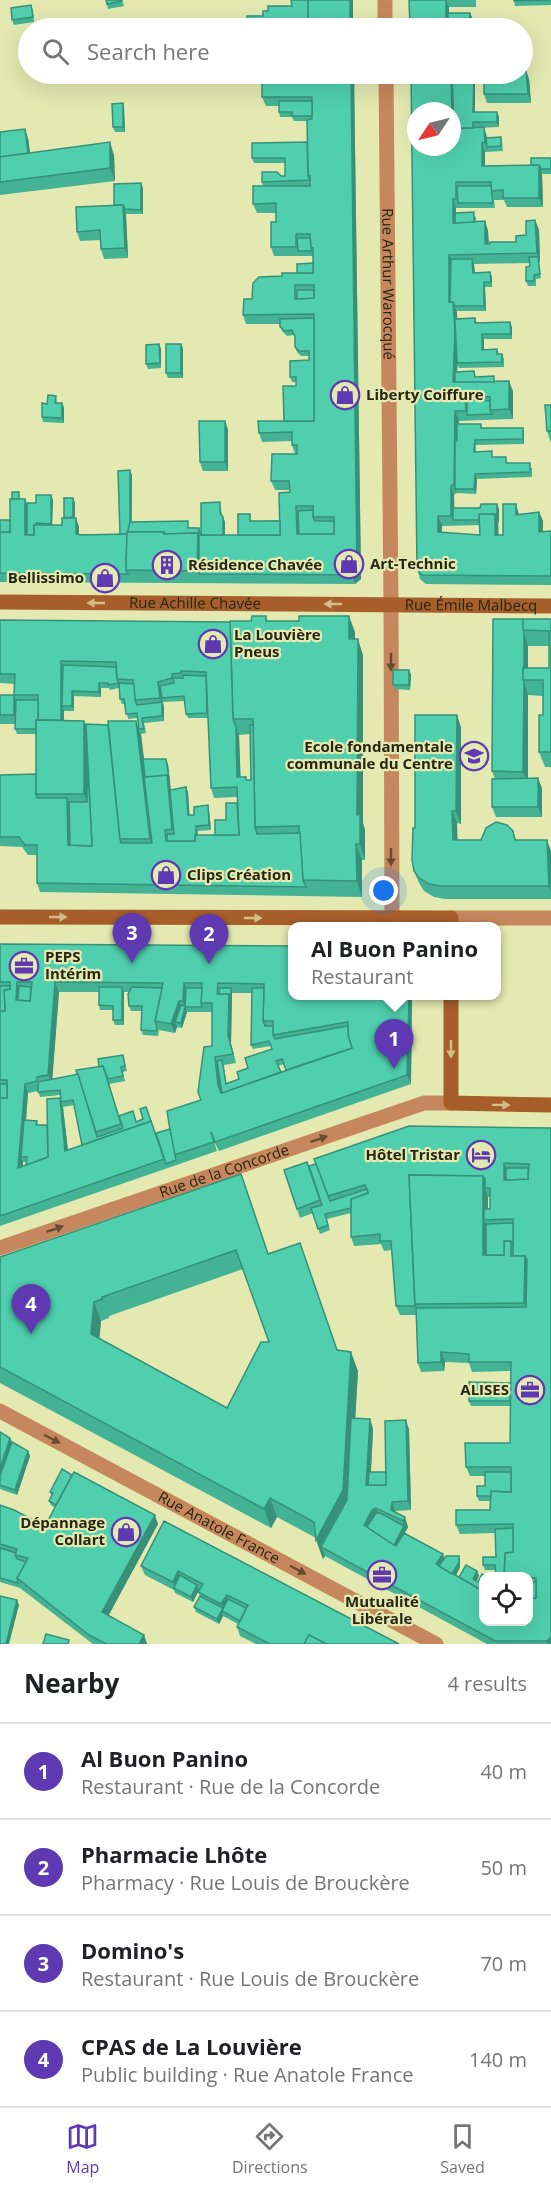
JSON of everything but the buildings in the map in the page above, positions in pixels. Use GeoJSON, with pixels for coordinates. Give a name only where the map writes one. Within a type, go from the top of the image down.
{"type":"FeatureCollection","features":[{"type":"Feature","properties":{"kind":"street"},"geometry":{"type":"LineString","coordinates":[[385,0],[385,18]]}},
{"type":"Feature","properties":{"kind":"street","name":"Rue Arthur Warocqué"},"geometry":{"type":"LineString","coordinates":[[386,84],[392,918]]}},
{"type":"Feature","properties":{"kind":"street","name":"Rue Achille Chavée"},"geometry":{"type":"LineString","coordinates":[[0,602],[391,604]]}},
{"type":"Feature","properties":{"kind":"street","name":"Rue Émile Malbecq"},"geometry":{"type":"LineString","coordinates":[[391,604],[551,606]]}},
{"type":"Feature","properties":{"kind":"street"},"geometry":{"type":"LineString","coordinates":[[0,917],[392,918],[451,922],[551,918]]}},
{"type":"Feature","properties":{"kind":"street"},"geometry":{"type":"LineString","coordinates":[[451,1000],[451,1103],[551,1106]]}},
{"type":"Feature","properties":{"kind":"street","name":"Rue de la Concorde"},"geometry":{"type":"LineString","coordinates":[[0,1248],[424,1103],[451,1103]]}},
{"type":"Feature","properties":{"kind":"street","name":"Rue Anatole France"},"geometry":{"type":"LineString","coordinates":[[0,1411],[436,1644]]}},
{"type":"Feature","properties":{"kind":"place","name":"Liberty Coiffure"},"geometry":{"type":"Point","coordinates":[345,395]}},
{"type":"Feature","properties":{"kind":"place","name":"Art-Technic"},"geometry":{"type":"Point","coordinates":[349,564]}},
{"type":"Feature","properties":{"kind":"place","name":"Résidence Chavée"},"geometry":{"type":"Point","coordinates":[167,565]}},
{"type":"Feature","properties":{"kind":"place","name":"Bellissimo"},"geometry":{"type":"Point","coordinates":[105,578]}},
{"type":"Feature","properties":{"kind":"place","name":"La Louvière Pneus"},"geometry":{"type":"Point","coordinates":[213,644]}},
{"type":"Feature","properties":{"kind":"place","name":"Ecole fondamentale communale du Centre"},"geometry":{"type":"Point","coordinates":[474,756]}},
{"type":"Feature","properties":{"kind":"place","name":"Clips Création"},"geometry":{"type":"Point","coordinates":[166,875]}},
{"type":"Feature","properties":{"kind":"place","name":"Domino's"},"geometry":{"type":"Point","coordinates":[132,963]}},
{"type":"Feature","properties":{"kind":"place","name":"Pharmacie Lhôte"},"geometry":{"type":"Point","coordinates":[209,964]}},
{"type":"Feature","properties":{"kind":"place","name":"PEPS Intérim"},"geometry":{"type":"Point","coordinates":[24,966]}},
{"type":"Feature","properties":{"kind":"place","name":"Al Buon Panino"},"geometry":{"type":"Point","coordinates":[394,1069]}},
{"type":"Feature","properties":{"kind":"place","name":"Hôtel Tristar"},"geometry":{"type":"Point","coordinates":[481,1155]}},
{"type":"Feature","properties":{"kind":"place","name":"CPAS de La Louvière"},"geometry":{"type":"Point","coordinates":[31,1334]}},
{"type":"Feature","properties":{"kind":"place","name":"ALISES"},"geometry":{"type":"Point","coordinates":[530,1390]}},
{"type":"Feature","properties":{"kind":"place","name":"Dépannage Collart"},"geometry":{"type":"Point","coordinates":[126,1532]}},
{"type":"Feature","properties":{"kind":"place","name":"Mutualité Libérale"},"geometry":{"type":"Point","coordinates":[382,1575]}}]}
